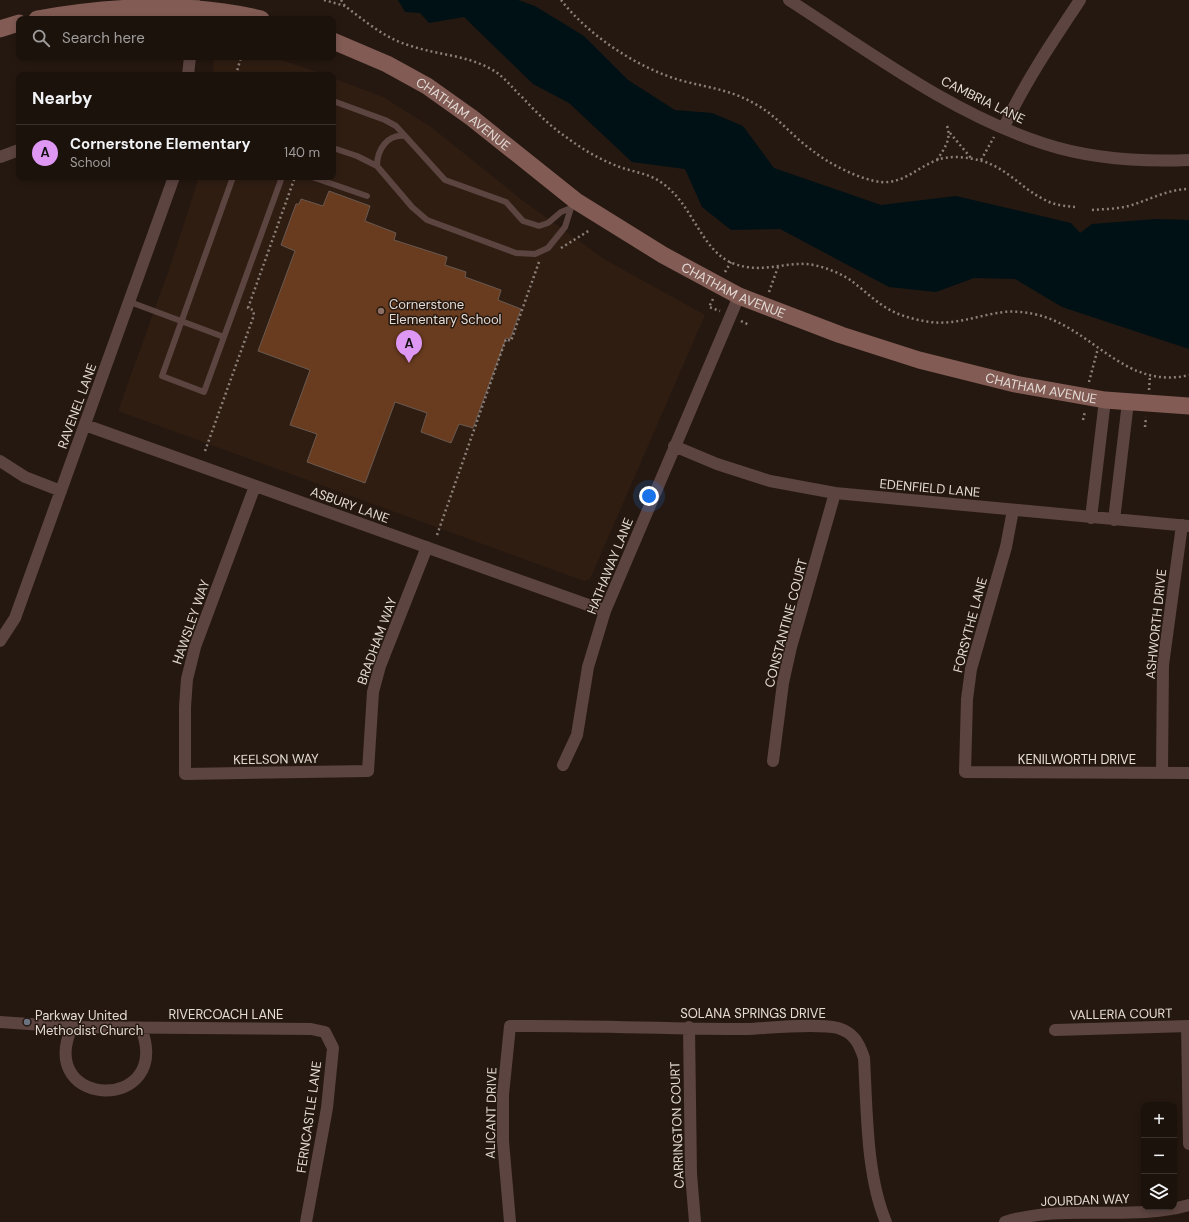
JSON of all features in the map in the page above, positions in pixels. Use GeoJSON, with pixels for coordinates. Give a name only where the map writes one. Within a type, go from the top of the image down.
{"type":"FeatureCollection","features":[{"type":"Feature","properties":{"kind":"street","name":"CAMBRIA LANE"},"geometry":{"type":"LineString","coordinates":[[789,0],[931,91],[977,116],[1045,144],[1088,155],[1124,160],[1163,162],[1189,160]]}},
{"type":"Feature","properties":{"kind":"street"},"geometry":{"type":"LineString","coordinates":[[1004,127],[1020,93],[1034,69],[1080,0]]}},
{"type":"Feature","properties":{"kind":"street"},"geometry":{"type":"LineString","coordinates":[[55,16],[78,12],[128,8],[193,9],[248,16]]}},
{"type":"Feature","properties":{"kind":"street"},"geometry":{"type":"LineString","coordinates":[[0,30],[16,24]]}},
{"type":"Feature","properties":{"kind":"street","name":"CHATHAM AVENUE"},"geometry":{"type":"LineString","coordinates":[[336,42],[387,64],[427,86],[472,118],[574,204],[663,255],[739,296],[842,335],[919,360],[1015,384],[1105,400],[1189,406]]}},
{"type":"Feature","properties":{"kind":"street"},"geometry":{"type":"LineString","coordinates":[[188,72],[190,60]]}},
{"type":"Feature","properties":{"kind":"street"},"geometry":{"type":"LineString","coordinates":[[0,157],[16,151]]}},
{"type":"Feature","properties":{"kind":"street","name":"RAVENEL LANE"},"geometry":{"type":"LineString","coordinates":[[0,641],[15,618],[173,180]]}},
{"type":"Feature","properties":{"kind":"street","name":"HATHAWAY LANE"},"geometry":{"type":"LineString","coordinates":[[563,765],[577,735],[588,667],[605,611],[739,296]]}},
{"type":"Feature","properties":{"kind":"street"},"geometry":{"type":"LineString","coordinates":[[1091,518],[1105,400]]}},
{"type":"Feature","properties":{"kind":"street"},"geometry":{"type":"LineString","coordinates":[[1114,520],[1128,402]]}},
{"type":"Feature","properties":{"kind":"street","name":"ASBURY LANE"},"geometry":{"type":"LineString","coordinates":[[85,424],[605,611]]}},
{"type":"Feature","properties":{"kind":"street","name":"EDENFIELD LANE"},"geometry":{"type":"LineString","coordinates":[[674,446],[716,464],[770,481],[835,493],[1185,526]]}},
{"type":"Feature","properties":{"kind":"street"},"geometry":{"type":"LineString","coordinates":[[0,462],[25,477],[61,491]]}},
{"type":"Feature","properties":{"kind":"street","name":"HAWSLEY WAY"},"geometry":{"type":"LineString","coordinates":[[185,774],[185,707],[187,679],[196,647],[255,486]]}},
{"type":"Feature","properties":{"kind":"street","name":"CONSTANTINE COURT"},"geometry":{"type":"LineString","coordinates":[[773,761],[784,676],[835,493]]}},
{"type":"Feature","properties":{"kind":"street","name":"FORSYTHE LANE"},"geometry":{"type":"LineString","coordinates":[[965,772],[967,699],[970,669],[1006,547],[1013,510]]}},
{"type":"Feature","properties":{"kind":"street","name":"ASHWORTH DRIVE"},"geometry":{"type":"LineString","coordinates":[[1162,773],[1163,665],[1185,526]]}},
{"type":"Feature","properties":{"kind":"street","name":"BRADHAM WAY"},"geometry":{"type":"LineString","coordinates":[[368,771],[373,692],[380,666],[427,547]]}},
{"type":"Feature","properties":{"kind":"street","name":"KEELSON WAY"},"geometry":{"type":"LineString","coordinates":[[185,774],[368,771]]}},
{"type":"Feature","properties":{"kind":"street","name":"KENILWORTH DRIVE"},"geometry":{"type":"LineString","coordinates":[[965,772],[1189,773]]}},
{"type":"Feature","properties":{"kind":"street","name":"RIVERCOACH LANE"},"geometry":{"type":"LineString","coordinates":[[0,1022],[72,1027],[311,1029]]}},
{"type":"Feature","properties":{"kind":"street","name":"ALICANT DRIVE"},"geometry":{"type":"LineString","coordinates":[[510,1222],[503,1141],[503,1095],[510,1026],[532,1026]]}},
{"type":"Feature","properties":{"kind":"street","name":"SOLANA SPRINGS DRIVE"},"geometry":{"type":"LineString","coordinates":[[532,1026],[689,1027],[746,1029],[820,1027],[837,1028],[850,1033],[859,1043],[864,1058],[872,1168],[876,1191],[886,1222]]}},
{"type":"Feature","properties":{"kind":"street"},"geometry":{"type":"LineString","coordinates":[[1188,1026],[1189,1144]]}},
{"type":"Feature","properties":{"kind":"street","name":"VALLERIA COURT"},"geometry":{"type":"LineString","coordinates":[[1055,1030],[1188,1026]]}},
{"type":"Feature","properties":{"kind":"street"},"geometry":{"type":"LineString","coordinates":[[72,1027],[66,1041],[66,1058],[71,1073],[83,1084],[97,1091],[113,1091],[128,1085],[140,1074],[146,1059],[147,1043],[141,1028]]}},
{"type":"Feature","properties":{"kind":"street","name":"CARRINGTON COURT"},"geometry":{"type":"LineString","coordinates":[[689,1027],[691,1158],[695,1222]]}},
{"type":"Feature","properties":{"kind":"street","name":"FERNCASTLE LANE"},"geometry":{"type":"LineString","coordinates":[[306,1222],[327,1108],[333,1048],[326,1032],[311,1029]]}},
{"type":"Feature","properties":{"kind":"street","name":"JOURDAN WAY"},"geometry":{"type":"LineString","coordinates":[[1006,1222],[1033,1215],[1060,1213],[1144,1212],[1167,1210],[1189,1205]]}},
{"type":"Feature","properties":{"kind":"lane"},"geometry":{"type":"LineString","coordinates":[[336,102],[385,120],[405,136],[445,180],[506,202],[523,221],[539,226],[548,223],[561,212],[574,204]]}},
{"type":"Feature","properties":{"kind":"lane"},"geometry":{"type":"LineString","coordinates":[[377,166],[379,151],[384,144],[391,138],[399,135],[405,136]]}},
{"type":"Feature","properties":{"kind":"lane"},"geometry":{"type":"LineString","coordinates":[[336,149],[357,156],[377,166],[412,208],[427,220],[516,252],[535,254],[548,248],[565,227],[574,204]]}},
{"type":"Feature","properties":{"kind":"lane"},"geometry":{"type":"LineString","coordinates":[[232,180],[162,376],[204,392],[281,180]]}},
{"type":"Feature","properties":{"kind":"lane"},"geometry":{"type":"LineString","coordinates":[[321,180],[367,196]]}},
{"type":"Feature","properties":{"kind":"lane"},"geometry":{"type":"LineString","coordinates":[[130,302],[224,337]]}},
{"type":"Feature","properties":{"kind":"path"},"geometry":{"type":"LineString","coordinates":[[324,0],[345,6]]}},
{"type":"Feature","properties":{"kind":"path"},"geometry":{"type":"LineString","coordinates":[[340,0],[345,6],[385,35],[410,46],[455,55],[491,69],[504,77],[535,111],[564,136],[582,148],[600,159],[619,167],[651,176],[663,183],[685,204],[703,237],[730,262],[766,269],[805,263],[818,266],[852,280],[879,303],[892,311],[905,316],[931,322],[950,323],[999,312],[1030,313],[1065,326],[1111,358],[1150,376],[1176,378],[1189,375]]}},
{"type":"Feature","properties":{"kind":"path"},"geometry":{"type":"LineString","coordinates":[[561,0],[582,24],[643,66],[683,81],[720,88],[738,94],[773,115],[813,151],[851,173],[881,182],[892,182],[905,178],[936,160],[950,157],[981,160],[996,165],[1046,201],[1075,207]]}},
{"type":"Feature","properties":{"kind":"path"},"geometry":{"type":"LineString","coordinates":[[237,72],[240,60]]}},
{"type":"Feature","properties":{"kind":"path"},"geometry":{"type":"LineString","coordinates":[[947,126],[950,133],[972,159]]}},
{"type":"Feature","properties":{"kind":"path"},"geometry":{"type":"LineString","coordinates":[[981,160],[991,140],[1004,127]]}},
{"type":"Feature","properties":{"kind":"path"},"geometry":{"type":"LineString","coordinates":[[936,160],[944,149],[950,133]]}},
{"type":"Feature","properties":{"kind":"path"},"geometry":{"type":"LineString","coordinates":[[205,451],[254,315],[253,310],[248,308],[294,180]]}},
{"type":"Feature","properties":{"kind":"path"},"geometry":{"type":"LineString","coordinates":[[1092,210],[1131,206],[1166,192],[1189,189]]}},
{"type":"Feature","properties":{"kind":"path"},"geometry":{"type":"LineString","coordinates":[[437,535],[506,339],[511,341],[540,259]]}},
{"type":"Feature","properties":{"kind":"shaded area"},"geometry":{"type":"Polygon","coordinates":[[[398,0],[518,0],[535,6],[584,36],[628,80],[675,110],[712,113],[743,126],[774,168],[881,205],[956,196],[1071,223],[1080,233],[1092,224],[1156,219],[1189,220],[1189,349],[1062,307],[1015,279],[974,278],[936,292],[889,287],[780,229],[731,230],[702,207],[685,169],[632,162],[569,103],[533,84],[464,17],[429,23],[420,13],[405,12],[398,0]]]}},
{"type":"Feature","properties":{"kind":"shaded area"},"geometry":{"type":"Polygon","coordinates":[[[214,60],[281,60],[317,72],[213,72],[214,60]]]}},
{"type":"Feature","properties":{"kind":"shaded area"},"geometry":{"type":"Polygon","coordinates":[[[336,79],[383,97],[431,127],[522,200],[604,259],[705,315],[590,579],[584,581],[118,411],[172,261],[198,180],[336,180],[336,79]]]}},
{"type":"Feature","properties":{"kind":"building"},"geometry":{"type":"Polygon","coordinates":[[[329,191],[370,206],[365,221],[396,233],[394,240],[447,257],[445,265],[466,272],[465,277],[501,290],[498,300],[521,309],[510,339],[506,338],[473,428],[459,424],[451,443],[421,432],[427,413],[395,402],[365,483],[307,462],[317,434],[290,425],[310,370],[258,351],[295,251],[281,245],[296,204],[299,204],[301,199],[323,206],[329,191]]]}},
{"type":"Feature","properties":{"kind":"place","name":"Cornerstone Elementary School"},"geometry":{"type":"Point","coordinates":[381,311]}},
{"type":"Feature","properties":{"kind":"place","name":"Cornerstone Elementary"},"geometry":{"type":"Point","coordinates":[409,363]}},
{"type":"Feature","properties":{"kind":"place","name":"Parkway United Methodist Church"},"geometry":{"type":"Point","coordinates":[27,1022]}}]}
